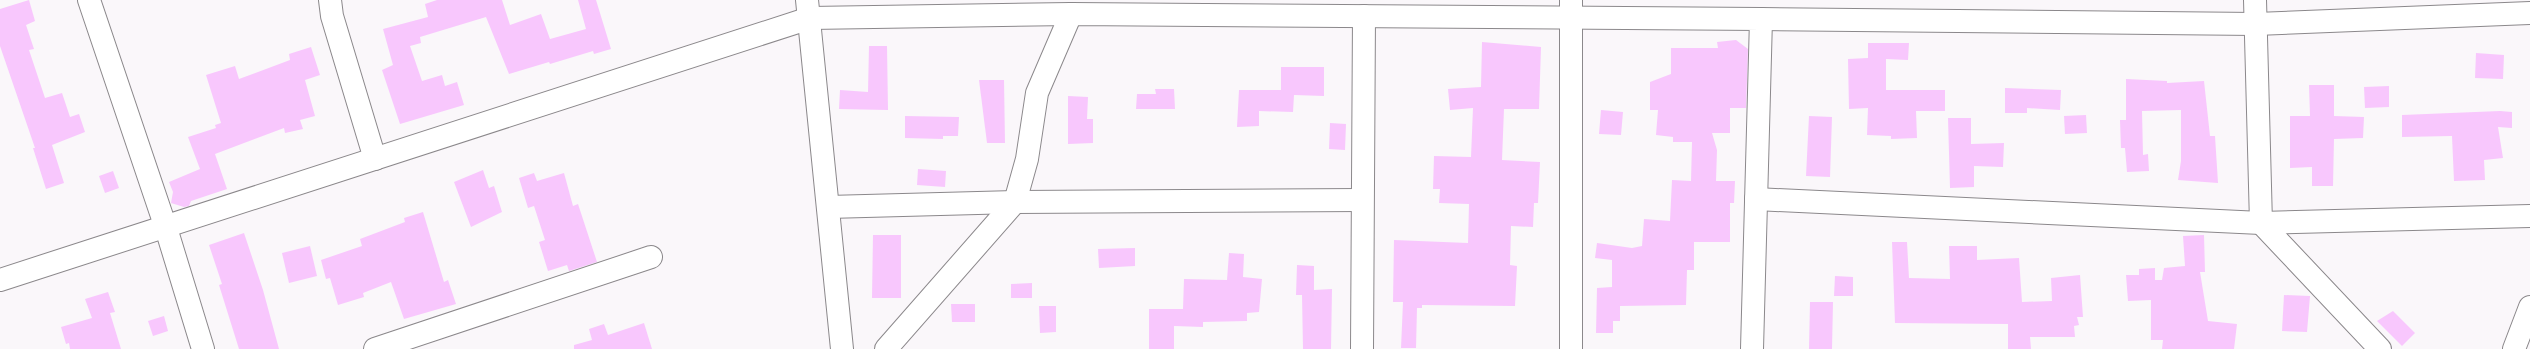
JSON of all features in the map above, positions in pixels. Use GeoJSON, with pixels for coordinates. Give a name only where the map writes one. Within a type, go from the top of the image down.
{"type":"FeatureCollection","features":[{"type":"Feature","properties":{"kind":"street"},"geometry":{"type":"LineString","coordinates":[[89,0],[166,228],[203,349]]}},
{"type":"Feature","properties":{"kind":"street"},"geometry":{"type":"LineString","coordinates":[[330,0],[332,16],[375,159]]}},
{"type":"Feature","properties":{"kind":"street"},"geometry":{"type":"LineString","coordinates":[[2255,0],[2261,224],[2380,349]]}},
{"type":"Feature","properties":{"kind":"street"},"geometry":{"type":"LineString","coordinates":[[0,280],[166,228],[375,159],[808,9],[1071,14],[1189,7],[1364,16],[1571,9],[1761,19],[2256,24],[2530,13]]}},
{"type":"Feature","properties":{"kind":"street"},"geometry":{"type":"LineString","coordinates":[[808,9],[842,349]]}},
{"type":"Feature","properties":{"kind":"street"},"geometry":{"type":"LineString","coordinates":[[1571,9],[1571,349]]}},
{"type":"Feature","properties":{"kind":"street"},"geometry":{"type":"LineString","coordinates":[[886,349],[1015,202],[1027,159],[1037,94],[1071,14]]}},
{"type":"Feature","properties":{"kind":"street"},"geometry":{"type":"LineString","coordinates":[[1362,349],[1361,200],[1364,16]]}},
{"type":"Feature","properties":{"kind":"street"},"geometry":{"type":"LineString","coordinates":[[1752,349],[1761,19]]}},
{"type":"Feature","properties":{"kind":"street"},"geometry":{"type":"LineString","coordinates":[[1756,199],[2261,224],[2530,216]]}},
{"type":"Feature","properties":{"kind":"street"},"geometry":{"type":"LineString","coordinates":[[828,207],[1015,202],[1361,200]]}},
{"type":"Feature","properties":{"kind":"street"},"geometry":{"type":"LineString","coordinates":[[375,349],[651,257]]}},
{"type":"Feature","properties":{"kind":"street"},"geometry":{"type":"LineString","coordinates":[[2514,349],[2530,308]]}},
{"type":"Feature","properties":{"kind":"building"},"geometry":{"type":"Polygon","coordinates":[[[29,0],[35,21],[26,25],[34,49],[29,50],[45,98],[62,93],[70,117],[79,114],[85,132],[52,145],[64,183],[46,189],[33,148],[35,148],[0,46],[0,9],[29,0]]]}},
{"type":"Feature","properties":{"kind":"building"},"geometry":{"type":"Polygon","coordinates":[[[437,0],[502,0],[510,25],[541,14],[550,39],[586,29],[578,0],[596,0],[611,49],[594,54],[593,51],[509,74],[486,17],[420,37],[421,43],[410,46],[422,81],[442,75],[445,86],[457,82],[464,105],[400,124],[382,70],[393,65],[383,29],[428,17],[425,4],[437,0]]]}},
{"type":"Feature","properties":{"kind":"building"},"geometry":{"type":"Polygon","coordinates":[[[1736,40],[1748,49],[1746,108],[1730,108],[1730,133],[1712,133],[1717,150],[1716,181],[1735,181],[1734,203],[1730,203],[1730,242],[1694,242],[1694,270],[1687,270],[1686,305],[1620,306],[1620,321],[1613,321],[1613,333],[1596,333],[1597,288],[1612,287],[1612,260],[1595,258],[1597,243],[1632,248],[1642,246],[1644,219],[1670,221],[1672,180],[1691,181],[1692,142],[1673,142],[1673,137],[1656,135],[1658,110],[1650,110],[1650,82],[1671,74],[1671,48],[1718,48],[1717,42],[1736,40]]]}},
{"type":"Feature","properties":{"kind":"building"},"geometry":{"type":"Polygon","coordinates":[[[1482,42],[1541,47],[1539,109],[1504,109],[1502,160],[1540,162],[1538,203],[1534,203],[1533,227],[1511,226],[1510,265],[1517,266],[1515,306],[1422,305],[1422,308],[1417,308],[1416,348],[1401,348],[1403,302],[1393,302],[1394,240],[1468,243],[1469,204],[1439,203],[1440,189],[1433,189],[1434,156],[1471,157],[1473,108],[1450,110],[1448,89],[1481,87],[1482,42]]]}},
{"type":"Feature","properties":{"kind":"building"},"geometry":{"type":"Polygon","coordinates":[[[1868,43],[1909,43],[1908,60],[1886,59],[1886,90],[1945,90],[1945,111],[1916,111],[1917,138],[1891,139],[1891,136],[1867,135],[1868,108],[1849,109],[1848,59],[1868,58],[1868,43]]]}},
{"type":"Feature","properties":{"kind":"building"},"geometry":{"type":"Polygon","coordinates":[[[869,46],[887,46],[888,110],[839,109],[840,90],[868,92],[869,46]]]}},
{"type":"Feature","properties":{"kind":"building"},"geometry":{"type":"Polygon","coordinates":[[[311,47],[320,75],[305,80],[315,116],[300,120],[303,129],[285,133],[284,128],[215,154],[227,189],[191,201],[189,206],[184,207],[171,203],[173,192],[169,182],[200,169],[188,137],[216,128],[215,125],[221,123],[206,75],[235,66],[239,79],[290,60],[289,54],[311,47]]]}},
{"type":"Feature","properties":{"kind":"building"},"geometry":{"type":"Polygon","coordinates":[[[2476,53],[2504,55],[2503,79],[2475,78],[2476,53]]]}},
{"type":"Feature","properties":{"kind":"building"},"geometry":{"type":"Polygon","coordinates":[[[1281,67],[1324,67],[1324,96],[1294,95],[1293,112],[1259,111],[1259,126],[1237,127],[1239,90],[1281,90],[1281,67]]]}},
{"type":"Feature","properties":{"kind":"building"},"geometry":{"type":"Polygon","coordinates":[[[2126,79],[2167,81],[2167,83],[2204,81],[2210,136],[2215,136],[2218,183],[2178,180],[2181,161],[2181,110],[2142,111],[2143,155],[2148,154],[2149,171],[2127,172],[2125,148],[2121,148],[2120,120],[2126,120],[2126,79]]]}},
{"type":"Feature","properties":{"kind":"building"},"geometry":{"type":"Polygon","coordinates":[[[979,80],[1004,80],[1005,143],[987,143],[979,80]]]}},
{"type":"Feature","properties":{"kind":"building"},"geometry":{"type":"Polygon","coordinates":[[[2309,85],[2334,85],[2334,116],[2364,117],[2363,138],[2334,139],[2333,186],[2312,186],[2312,167],[2290,168],[2290,116],[2310,116],[2309,85]]]}},
{"type":"Feature","properties":{"kind":"building"},"geometry":{"type":"Polygon","coordinates":[[[2389,86],[2389,107],[2365,108],[2364,87],[2389,86]]]}},
{"type":"Feature","properties":{"kind":"building"},"geometry":{"type":"Polygon","coordinates":[[[2005,88],[2061,90],[2060,110],[2027,108],[2027,113],[2005,113],[2005,88]]]}},
{"type":"Feature","properties":{"kind":"building"},"geometry":{"type":"Polygon","coordinates":[[[1155,89],[1174,89],[1175,109],[1136,109],[1137,94],[1156,94],[1155,89]]]}},
{"type":"Feature","properties":{"kind":"building"},"geometry":{"type":"Polygon","coordinates":[[[1068,96],[1088,97],[1087,119],[1093,119],[1093,143],[1068,144],[1068,96]]]}},
{"type":"Feature","properties":{"kind":"building"},"geometry":{"type":"Polygon","coordinates":[[[1601,110],[1623,112],[1621,135],[1599,134],[1601,110]]]}},
{"type":"Feature","properties":{"kind":"building"},"geometry":{"type":"Polygon","coordinates":[[[2500,111],[2512,112],[2512,128],[2498,127],[2503,158],[2484,160],[2485,180],[2454,181],[2452,136],[2402,137],[2402,115],[2500,111]]]}},
{"type":"Feature","properties":{"kind":"building"},"geometry":{"type":"Polygon","coordinates":[[[2086,115],[2087,133],[2065,134],[2064,116],[2086,115]]]}},
{"type":"Feature","properties":{"kind":"building"},"geometry":{"type":"Polygon","coordinates":[[[905,116],[959,117],[958,136],[943,136],[943,139],[905,138],[905,116]]]}},
{"type":"Feature","properties":{"kind":"building"},"geometry":{"type":"Polygon","coordinates":[[[1809,116],[1832,117],[1830,177],[1806,176],[1809,116]]]}},
{"type":"Feature","properties":{"kind":"building"},"geometry":{"type":"Polygon","coordinates":[[[1948,118],[1971,118],[1971,144],[2004,143],[2003,167],[1974,166],[1974,187],[1950,188],[1948,118]]]}},
{"type":"Feature","properties":{"kind":"building"},"geometry":{"type":"Polygon","coordinates":[[[1330,123],[1346,124],[1345,150],[1329,149],[1330,123]]]}},
{"type":"Feature","properties":{"kind":"building"},"geometry":{"type":"Polygon","coordinates":[[[918,169],[946,171],[945,187],[917,185],[918,169]]]}},
{"type":"Feature","properties":{"kind":"building"},"geometry":{"type":"Polygon","coordinates":[[[483,170],[489,188],[494,186],[502,212],[471,227],[454,182],[483,170]]]}},
{"type":"Feature","properties":{"kind":"building"},"geometry":{"type":"Polygon","coordinates":[[[113,171],[119,188],[105,193],[99,176],[113,171]]]}},
{"type":"Feature","properties":{"kind":"building"},"geometry":{"type":"Polygon","coordinates":[[[534,173],[537,181],[564,173],[573,206],[578,204],[597,262],[569,271],[567,265],[548,271],[539,242],[545,240],[534,206],[528,208],[519,178],[534,173]]]}},
{"type":"Feature","properties":{"kind":"building"},"geometry":{"type":"Polygon","coordinates":[[[423,212],[444,282],[448,280],[456,304],[404,319],[391,282],[363,293],[364,297],[338,305],[330,278],[326,279],[321,260],[362,246],[360,239],[405,222],[404,218],[423,212]]]}},
{"type":"Feature","properties":{"kind":"building"},"geometry":{"type":"Polygon","coordinates":[[[244,233],[263,290],[279,349],[239,349],[219,285],[222,284],[209,245],[244,233]]]}},
{"type":"Feature","properties":{"kind":"building"},"geometry":{"type":"Polygon","coordinates":[[[873,235],[901,235],[901,298],[872,298],[873,235]]]}},
{"type":"Feature","properties":{"kind":"building"},"geometry":{"type":"Polygon","coordinates":[[[2204,235],[2205,272],[2200,272],[2208,321],[2237,324],[2234,349],[2162,349],[2163,340],[2151,340],[2151,300],[2128,301],[2126,275],[2139,275],[2139,269],[2155,268],[2155,280],[2162,280],[2164,268],[2185,266],[2183,236],[2204,235]]]}},
{"type":"Feature","properties":{"kind":"building"},"geometry":{"type":"Polygon","coordinates":[[[1892,242],[1907,242],[1909,278],[1950,279],[1949,246],[1977,246],[1977,260],[2019,258],[2022,302],[2052,301],[2051,278],[2080,275],[2083,317],[2077,317],[2079,325],[2074,326],[2075,337],[2030,337],[2031,349],[2008,349],[2008,324],[1895,323],[1892,242]]]}},
{"type":"Feature","properties":{"kind":"building"},"geometry":{"type":"Polygon","coordinates":[[[310,246],[317,276],[289,283],[282,253],[310,246]]]}},
{"type":"Feature","properties":{"kind":"building"},"geometry":{"type":"Polygon","coordinates":[[[1135,248],[1135,266],[1099,268],[1098,249],[1135,248]]]}},
{"type":"Feature","properties":{"kind":"building"},"geometry":{"type":"Polygon","coordinates":[[[1229,253],[1244,254],[1243,277],[1262,279],[1259,312],[1247,313],[1247,321],[1203,322],[1203,327],[1174,326],[1174,349],[1149,349],[1149,309],[1183,309],[1184,279],[1227,280],[1229,253]]]}},
{"type":"Feature","properties":{"kind":"building"},"geometry":{"type":"Polygon","coordinates":[[[1297,265],[1314,266],[1314,290],[1332,289],[1331,349],[1303,349],[1302,295],[1296,295],[1297,265]]]}},
{"type":"Feature","properties":{"kind":"building"},"geometry":{"type":"Polygon","coordinates":[[[1835,276],[1853,277],[1853,296],[1834,296],[1835,276]]]}},
{"type":"Feature","properties":{"kind":"building"},"geometry":{"type":"Polygon","coordinates":[[[1032,283],[1032,298],[1011,298],[1011,284],[1032,283]]]}},
{"type":"Feature","properties":{"kind":"building"},"geometry":{"type":"Polygon","coordinates":[[[108,292],[115,312],[110,313],[121,349],[70,349],[69,343],[66,344],[61,327],[92,318],[85,299],[108,292]]]}},
{"type":"Feature","properties":{"kind":"building"},"geometry":{"type":"Polygon","coordinates":[[[2284,295],[2310,296],[2307,332],[2282,331],[2284,295]]]}},
{"type":"Feature","properties":{"kind":"building"},"geometry":{"type":"Polygon","coordinates":[[[1810,302],[1833,302],[1832,349],[1809,349],[1810,302]]]}},
{"type":"Feature","properties":{"kind":"building"},"geometry":{"type":"Polygon","coordinates":[[[951,304],[975,304],[975,322],[952,322],[951,304]]]}},
{"type":"Feature","properties":{"kind":"building"},"geometry":{"type":"Polygon","coordinates":[[[1039,306],[1056,306],[1056,332],[1040,333],[1039,306]]]}},
{"type":"Feature","properties":{"kind":"building"},"geometry":{"type":"Polygon","coordinates":[[[2393,311],[2415,333],[2402,346],[2377,321],[2393,311]]]}},
{"type":"Feature","properties":{"kind":"building"},"geometry":{"type":"Polygon","coordinates":[[[164,316],[168,331],[153,336],[148,321],[164,316]]]}},
{"type":"Feature","properties":{"kind":"building"},"geometry":{"type":"Polygon","coordinates":[[[644,323],[652,349],[574,349],[574,345],[592,340],[589,329],[604,324],[608,335],[644,323]]]}}]}
